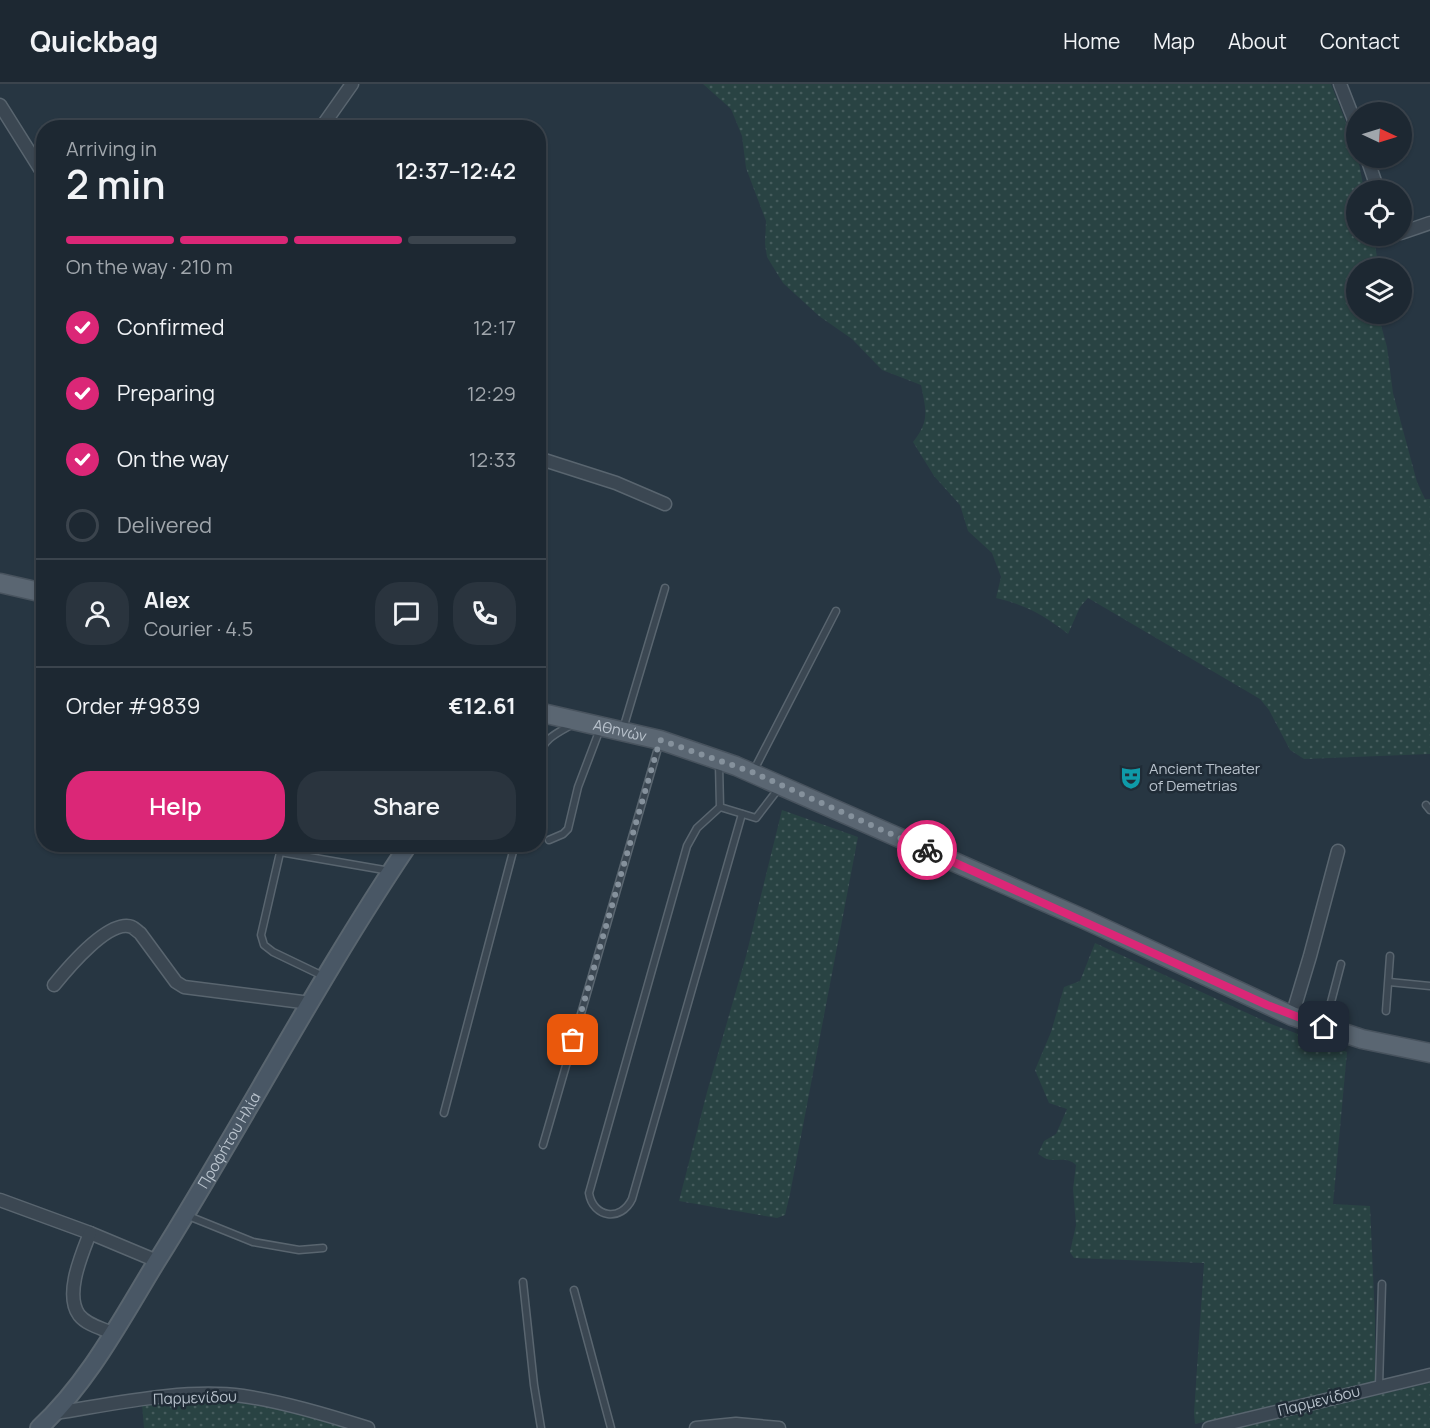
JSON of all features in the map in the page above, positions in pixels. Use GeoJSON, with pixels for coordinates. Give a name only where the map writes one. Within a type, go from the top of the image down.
{"type":"FeatureCollection","features":[{"type":"Feature","properties":{"kind":"main road"},"geometry":{"type":"LineString","coordinates":[[0,583],[36,591]]}},
{"type":"Feature","properties":{"kind":"main road","name":"Αθηνών"},"geometry":{"type":"LineString","coordinates":[[546,714],[660,740],[719,759],[1086,920],[1292,1016],[1374,1042],[1430,1053]]}},
{"type":"Feature","properties":{"kind":"main road"},"geometry":{"type":"LineString","coordinates":[[546,726],[578,722]]}},
{"type":"Feature","properties":{"kind":"street"},"geometry":{"type":"LineString","coordinates":[[327,120],[352,84]]}},
{"type":"Feature","properties":{"kind":"street"},"geometry":{"type":"LineString","coordinates":[[1340,84],[1347,102]]}},
{"type":"Feature","properties":{"kind":"street"},"geometry":{"type":"LineString","coordinates":[[0,105],[36,162]]}},
{"type":"Feature","properties":{"kind":"street"},"geometry":{"type":"LineString","coordinates":[[1412,229],[1430,223]]}},
{"type":"Feature","properties":{"kind":"street"},"geometry":{"type":"LineString","coordinates":[[546,461],[616,483],[664,504]]}},
{"type":"Feature","properties":{"kind":"street"},"geometry":{"type":"LineString","coordinates":[[1292,1016],[1338,851]]}},
{"type":"Feature","properties":{"kind":"street","name":"Προφήτου Ηλία"},"geometry":{"type":"LineString","coordinates":[[39,1428],[55,1413],[90,1367],[112,1333],[186,1215],[310,1003],[404,852]]}},
{"type":"Feature","properties":{"kind":"street"},"geometry":{"type":"LineString","coordinates":[[54,985],[81,954],[112,929],[123,926],[133,927],[140,933],[176,982],[184,987],[310,1003]]}},
{"type":"Feature","properties":{"kind":"street"},"geometry":{"type":"LineString","coordinates":[[0,1200],[90,1233],[157,1261]]}},
{"type":"Feature","properties":{"kind":"street"},"geometry":{"type":"LineString","coordinates":[[90,1233],[77,1265],[75,1305],[80,1315],[90,1324],[112,1333]]}},
{"type":"Feature","properties":{"kind":"street","name":"Παρμενίδου"},"geometry":{"type":"LineString","coordinates":[[1209,1428],[1430,1375]]}},
{"type":"Feature","properties":{"kind":"street","name":"Παρμενίδου"},"geometry":{"type":"LineString","coordinates":[[55,1413],[164,1398],[242,1396],[314,1412],[368,1428]]}},
{"type":"Feature","properties":{"kind":"street"},"geometry":{"type":"LineString","coordinates":[[696,1428],[736,1424],[778,1428]]}},
{"type":"Feature","properties":{"kind":"lane"},"geometry":{"type":"LineString","coordinates":[[622,731],[665,588]]}},
{"type":"Feature","properties":{"kind":"lane"},"geometry":{"type":"LineString","coordinates":[[752,772],[836,611]]}},
{"type":"Feature","properties":{"kind":"lane"},"geometry":{"type":"LineString","coordinates":[[546,740],[578,722]]}},
{"type":"Feature","properties":{"kind":"lane"},"geometry":{"type":"LineString","coordinates":[[549,840],[563,834],[568,829],[578,787],[601,726]]}},
{"type":"Feature","properties":{"kind":"lane"},"geometry":{"type":"LineString","coordinates":[[543,1145],[660,740]]}},
{"type":"Feature","properties":{"kind":"lane"},"geometry":{"type":"LineString","coordinates":[[719,759],[720,807],[697,828],[687,846],[589,1193],[596,1209],[606,1214],[619,1214],[625,1210],[632,1199],[742,814]]}},
{"type":"Feature","properties":{"kind":"lane"},"geometry":{"type":"LineString","coordinates":[[720,807],[756,818],[781,785]]}},
{"type":"Feature","properties":{"kind":"lane"},"geometry":{"type":"LineString","coordinates":[[326,977],[273,952],[264,945],[261,936],[280,852],[391,871]]}},
{"type":"Feature","properties":{"kind":"lane"},"geometry":{"type":"LineString","coordinates":[[444,1113],[513,852]]}},
{"type":"Feature","properties":{"kind":"lane"},"geometry":{"type":"LineString","coordinates":[[1386,1011],[1390,956]]}},
{"type":"Feature","properties":{"kind":"lane"},"geometry":{"type":"LineString","coordinates":[[1324,1027],[1341,964]]}},
{"type":"Feature","properties":{"kind":"lane"},"geometry":{"type":"LineString","coordinates":[[1389,982],[1430,986]]}},
{"type":"Feature","properties":{"kind":"lane"},"geometry":{"type":"LineString","coordinates":[[186,1215],[253,1242],[299,1250],[323,1248]]}},
{"type":"Feature","properties":{"kind":"lane"},"geometry":{"type":"LineString","coordinates":[[523,1282],[534,1385],[542,1428]]}},
{"type":"Feature","properties":{"kind":"lane"},"geometry":{"type":"LineString","coordinates":[[1379,1386],[1382,1284]]}},
{"type":"Feature","properties":{"kind":"lane"},"geometry":{"type":"LineString","coordinates":[[574,1290],[611,1428]]}},
{"type":"Feature","properties":{"kind":"green space"},"geometry":{"type":"Polygon","coordinates":[[[703,84],[1331,84],[1346,122],[1346,168],[1360,168],[1362,180],[1346,180],[1346,246],[1375,246],[1377,258],[1346,258],[1346,324],[1381,324],[1387,347],[1393,393],[1417,482],[1425,499],[1430,499],[1430,754],[1304,759],[1290,750],[1269,710],[1260,699],[1088,598],[1080,607],[1068,634],[1034,612],[996,598],[1001,577],[992,553],[968,531],[960,505],[934,476],[913,442],[922,428],[925,415],[921,385],[882,370],[852,339],[819,316],[783,283],[767,257],[766,221],[746,168],[742,136],[731,109],[703,84]]]}},
{"type":"Feature","properties":{"kind":"green space"},"geometry":{"type":"Polygon","coordinates":[[[782,810],[858,837],[790,1194],[785,1215],[777,1218],[679,1201],[746,956],[782,810]]]}},
{"type":"Feature","properties":{"kind":"green space"},"geometry":{"type":"Polygon","coordinates":[[[1095,943],[1271,1024],[1347,1052],[1333,1204],[1370,1206],[1375,1377],[1378,1383],[1195,1424],[1204,1263],[1074,1258],[1070,1252],[1076,1225],[1073,1189],[1076,1165],[1068,1160],[1048,1159],[1038,1154],[1044,1141],[1056,1134],[1067,1109],[1049,1103],[1035,1070],[1051,1032],[1064,987],[1080,981],[1095,943]]]}},
{"type":"Feature","properties":{"kind":"green space"},"geometry":{"type":"Polygon","coordinates":[[[1430,1383],[1430,1428],[1235,1428],[1430,1383]]]}},
{"type":"Feature","properties":{"kind":"green space"},"geometry":{"type":"Polygon","coordinates":[[[221,1400],[269,1406],[346,1428],[144,1428],[142,1404],[221,1400]]]}},
{"type":"Feature","properties":{"kind":"way so far"},"geometry":{"type":"LineString","coordinates":[[573,1040],[660,740],[752,772],[927,850]]}},
{"type":"Feature","properties":{"kind":"place","name":"Ancient Theater of Demetrias"},"geometry":{"type":"Point","coordinates":[1131,778]}},
{"type":"Feature","properties":{"kind":"route"},"geometry":{"type":"LineString","coordinates":[[927,850],[1086,920],[1267,1005],[1324,1027]]}}]}
